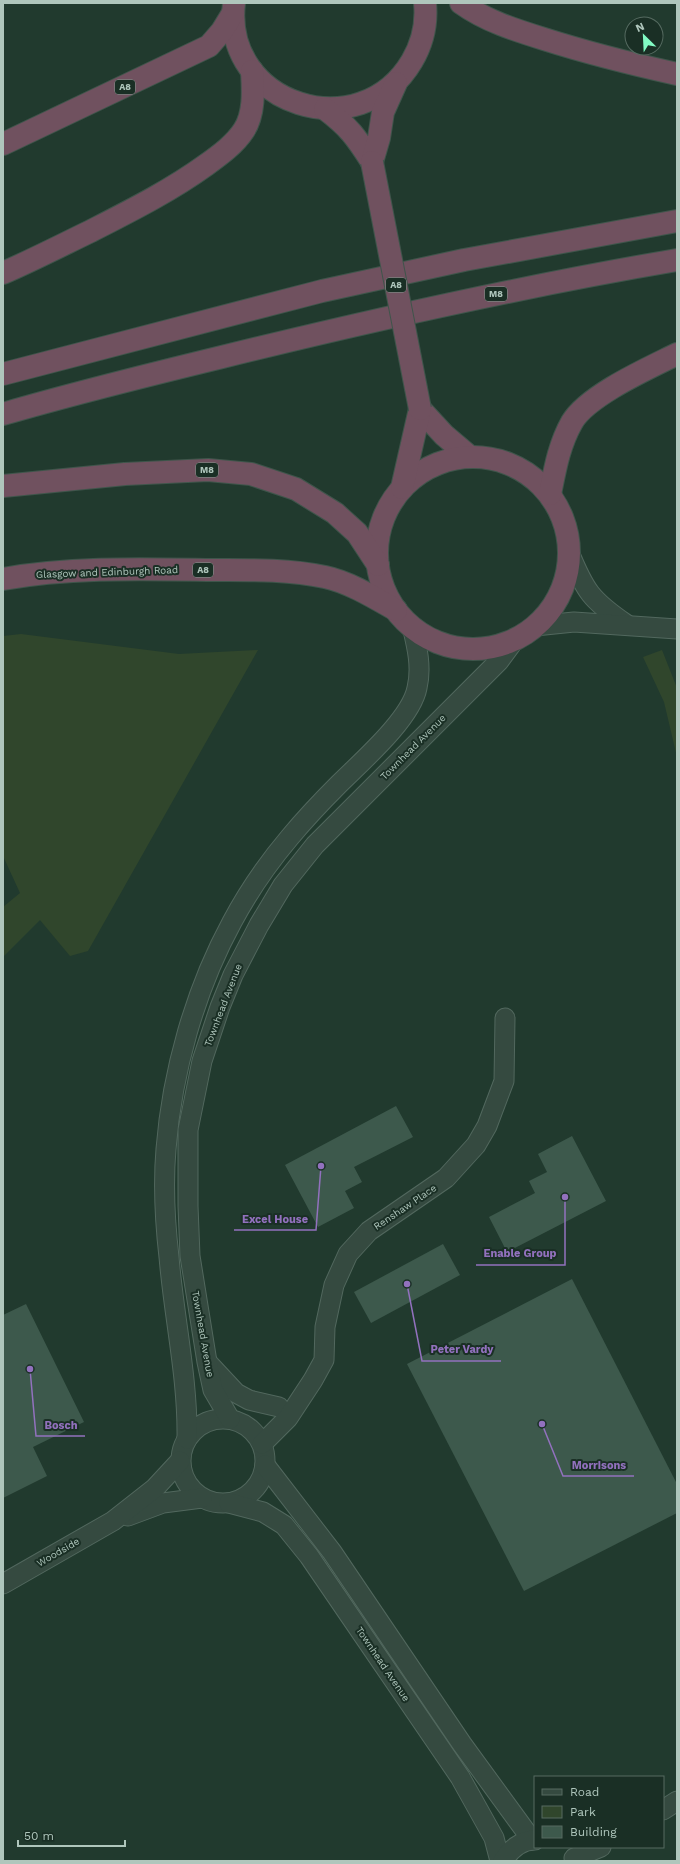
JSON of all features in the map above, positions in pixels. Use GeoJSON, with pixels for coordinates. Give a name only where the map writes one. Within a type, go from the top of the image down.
{"type":"FeatureCollection","features":[{"type":"Feature","properties":{"kind":"highway"},"geometry":{"type":"LineString","coordinates":[[234,8],[235,33],[241,53],[252,71],[266,86],[284,98],[304,106],[326,109],[345,108],[364,103],[381,94],[396,82],[410,65],[421,41],[425,25],[424,3]]}},
{"type":"Feature","properties":{"kind":"highway"},"geometry":{"type":"LineString","coordinates":[[461,3],[474,12],[509,28],[588,53],[677,74]]}},
{"type":"Feature","properties":{"kind":"highway","name":"A8"},"geometry":{"type":"LineString","coordinates":[[3,144],[209,46],[222,31],[234,8]]}},
{"type":"Feature","properties":{"kind":"highway"},"geometry":{"type":"LineString","coordinates":[[3,272],[127,213],[188,178],[218,156],[234,142],[245,129],[251,110],[253,91],[252,71]]}},
{"type":"Feature","properties":{"kind":"highway","name":"A8"},"geometry":{"type":"LineString","coordinates":[[372,162],[379,138],[383,112],[396,82]]}},
{"type":"Feature","properties":{"kind":"highway","name":"A8"},"geometry":{"type":"LineString","coordinates":[[326,109],[345,124],[358,140],[372,162],[420,409],[402,488]]}},
{"type":"Feature","properties":{"kind":"highway"},"geometry":{"type":"LineString","coordinates":[[3,374],[322,291],[464,260],[677,221]]}},
{"type":"Feature","properties":{"kind":"highway","name":"M8"},"geometry":{"type":"LineString","coordinates":[[3,414],[61,397],[316,334],[452,303],[677,260]]}},
{"type":"Feature","properties":{"kind":"highway"},"geometry":{"type":"LineString","coordinates":[[550,494],[560,446],[573,420],[584,407],[602,395],[677,354]]}},
{"type":"Feature","properties":{"kind":"highway"},"geometry":{"type":"LineString","coordinates":[[420,409],[444,435],[470,457]]}},
{"type":"Feature","properties":{"kind":"highway"},"geometry":{"type":"LineString","coordinates":[[470,457],[488,458],[506,462],[528,474],[550,494],[564,521],[568,537],[569,552],[567,573],[560,592],[550,610],[535,626],[516,638],[499,645],[480,648],[462,648],[444,644],[427,637],[412,626],[396,610],[384,586],[378,565],[378,544],[382,524],[390,505],[402,488],[416,476],[433,466],[451,459],[470,457]]}},
{"type":"Feature","properties":{"kind":"highway","name":"M8"},"geometry":{"type":"LineString","coordinates":[[3,486],[117,475],[200,470],[251,474],[296,489],[335,513],[357,533],[378,565]]}},
{"type":"Feature","properties":{"kind":"highway","name":"Glasgow and Edinburgh Road"},"geometry":{"type":"LineString","coordinates":[[3,579],[32,574],[146,569],[286,572],[325,577],[362,592],[396,610]]}},
{"type":"Feature","properties":{"kind":"street"},"geometry":{"type":"LineString","coordinates":[[569,552],[581,581],[592,599],[626,624]]}},
{"type":"Feature","properties":{"kind":"street"},"geometry":{"type":"LineString","coordinates":[[535,626],[574,622],[626,624],[659,629],[677,629]]}},
{"type":"Feature","properties":{"kind":"street"},"geometry":{"type":"LineString","coordinates":[[186,1439],[194,1430],[205,1423],[217,1419],[236,1422],[254,1432],[262,1444],[265,1454],[265,1465],[261,1479],[254,1490],[243,1498],[230,1503],[215,1503],[202,1498],[193,1492],[186,1483],[180,1461],[186,1439],[185,1382],[169,1257],[166,1205],[166,1150],[174,1092],[188,1031],[207,974],[232,922],[262,872],[290,837],[325,798],[393,729],[410,706],[417,689],[419,666],[412,626]]}},
{"type":"Feature","properties":{"kind":"street","name":"Townhead Avenue"},"geometry":{"type":"LineString","coordinates":[[236,1422],[213,1390],[190,1256],[188,1130],[202,1061],[233,975],[259,926],[284,885],[315,845],[499,661],[516,638]]}},
{"type":"Feature","properties":{"kind":"street","name":"Renshaw Place"},"geometry":{"type":"LineString","coordinates":[[262,1444],[288,1418],[313,1380],[324,1360],[325,1327],[334,1285],[348,1254],[369,1231],[446,1178],[476,1145],[487,1126],[504,1081],[505,1018]]}},
{"type":"Feature","properties":{"kind":"street"},"geometry":{"type":"LineString","coordinates":[[207,1362],[236,1393],[249,1400],[279,1407]]}},
{"type":"Feature","properties":{"kind":"street"},"geometry":{"type":"LineString","coordinates":[[236,1422],[279,1407],[301,1397]]}},
{"type":"Feature","properties":{"kind":"street","name":"Woodside"},"geometry":{"type":"LineString","coordinates":[[3,1584],[113,1521],[156,1488],[180,1461]]}},
{"type":"Feature","properties":{"kind":"street","name":"Townhead Avenue"},"geometry":{"type":"LineString","coordinates":[[265,1465],[332,1552],[462,1744],[533,1840]]}},
{"type":"Feature","properties":{"kind":"street","name":"Woodside"},"geometry":{"type":"LineString","coordinates":[[113,1521],[163,1504],[202,1498]]}},
{"type":"Feature","properties":{"kind":"street","name":"Townhead Avenue"},"geometry":{"type":"LineString","coordinates":[[230,1503],[263,1512],[284,1525],[309,1556],[460,1777],[494,1838],[500,1861]]}},
{"type":"Feature","properties":{"kind":"street"},"geometry":{"type":"LineString","coordinates":[[664,1809],[677,1801]]}},
{"type":"Feature","properties":{"kind":"street"},"geometry":{"type":"LineString","coordinates":[[503,1861],[508,1853],[519,1844],[533,1840]]}},
{"type":"Feature","properties":{"kind":"street"},"geometry":{"type":"LineString","coordinates":[[571,1855],[598,1848]]}},
{"type":"Feature","properties":{"kind":"green space"},"geometry":{"type":"Polygon","coordinates":[[[21,634],[179,654],[258,650],[88,951],[70,956],[40,920],[3,957],[3,907],[20,893],[3,856],[3,636],[21,634]]]}},
{"type":"Feature","properties":{"kind":"green space"},"geometry":{"type":"Polygon","coordinates":[[[662,650],[677,688],[677,757],[664,702],[643,657],[662,650]]]}},
{"type":"Feature","properties":{"kind":"building"},"geometry":{"type":"Polygon","coordinates":[[[396,1106],[413,1137],[354,1167],[362,1182],[345,1191],[354,1208],[318,1227],[285,1165],[396,1106]]]}},
{"type":"Feature","properties":{"kind":"building"},"geometry":{"type":"Polygon","coordinates":[[[572,1136],[606,1201],[507,1252],[489,1217],[535,1193],[529,1181],[547,1172],[538,1154],[572,1136]]]}},
{"type":"Feature","properties":{"kind":"building"},"geometry":{"type":"Polygon","coordinates":[[[443,1244],[460,1275],[371,1323],[354,1292],[443,1244]]]}},
{"type":"Feature","properties":{"kind":"building"},"geometry":{"type":"Polygon","coordinates":[[[572,1279],[677,1484],[677,1513],[524,1591],[407,1364],[572,1279]]]}},
{"type":"Feature","properties":{"kind":"building"},"geometry":{"type":"Polygon","coordinates":[[[26,1304],[84,1422],[33,1447],[47,1476],[3,1498],[3,1315],[26,1304]]]}},
{"type":"Feature","properties":{"kind":"place","name":"Excel House"},"geometry":{"type":"Point","coordinates":[321,1166]}},
{"type":"Feature","properties":{"kind":"place","name":"Enable Group"},"geometry":{"type":"Point","coordinates":[565,1197]}},
{"type":"Feature","properties":{"kind":"place","name":"Peter Vardy"},"geometry":{"type":"Point","coordinates":[407,1284]}},
{"type":"Feature","properties":{"kind":"place","name":"Bosch"},"geometry":{"type":"Point","coordinates":[30,1369]}},
{"type":"Feature","properties":{"kind":"place","name":"Morrisons"},"geometry":{"type":"Point","coordinates":[542,1424]}}]}
